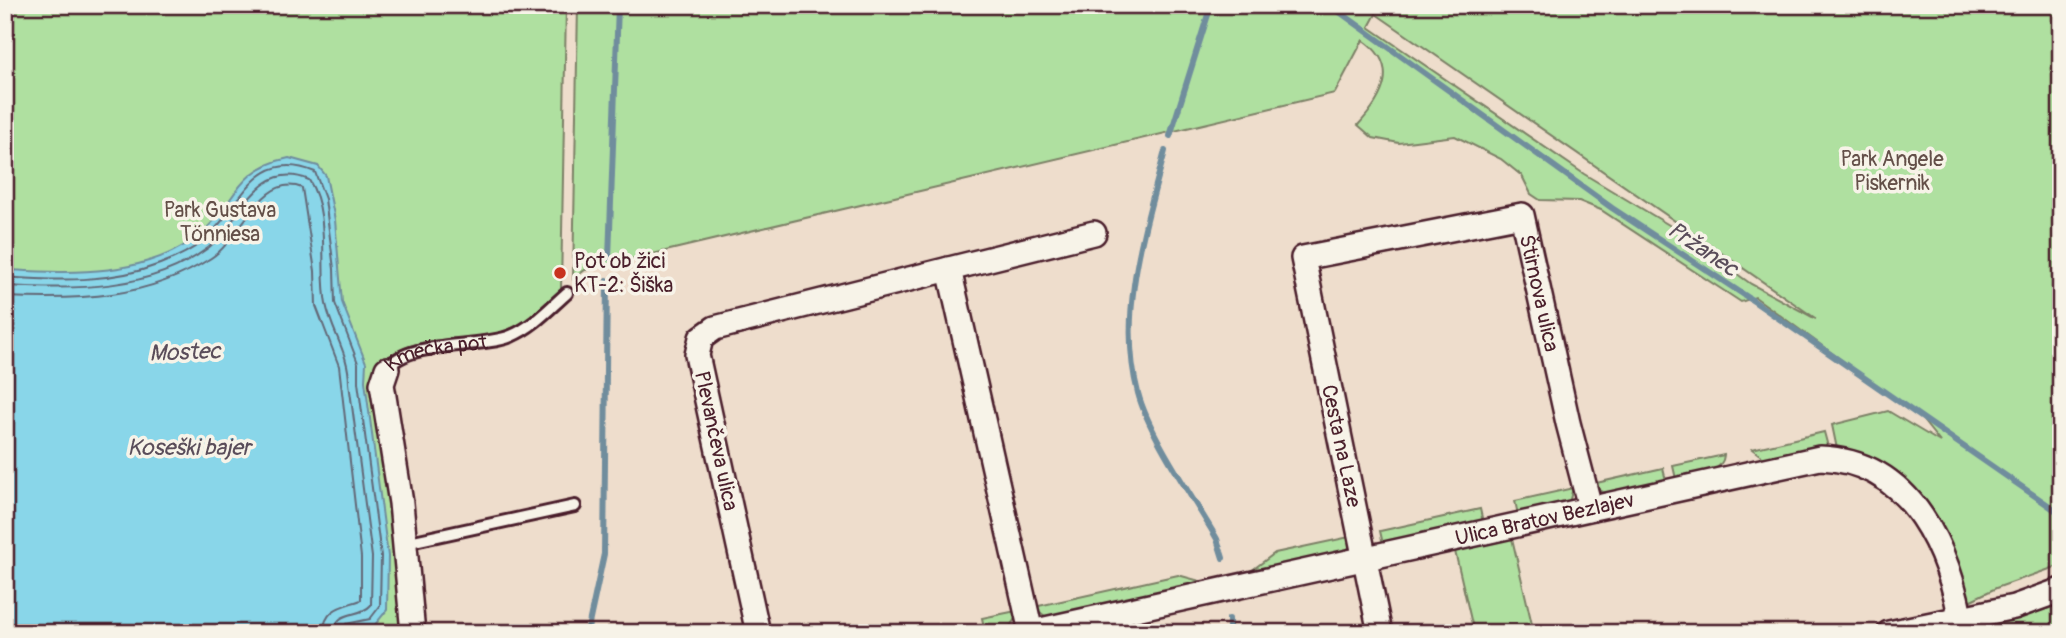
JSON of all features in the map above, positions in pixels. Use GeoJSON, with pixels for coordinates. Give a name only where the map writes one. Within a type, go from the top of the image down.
{"type":"FeatureCollection","features":[{"type":"Feature","properties":{"kind":"street","name":"Štirnova ulica"},"geometry":{"type":"LineString","coordinates":[[1303,258],[1522,215],[1590,507]]}},
{"type":"Feature","properties":{"kind":"street","name":"Plevančeva ulica"},"geometry":{"type":"LineString","coordinates":[[758,633],[697,355],[701,338],[715,328],[1094,233]]}},
{"type":"Feature","properties":{"kind":"street","name":"Cesta na Laze"},"geometry":{"type":"LineString","coordinates":[[1303,258],[1316,313],[1320,353],[1380,633]]}},
{"type":"Feature","properties":{"kind":"street"},"geometry":{"type":"LineString","coordinates":[[948,269],[1029,632]]}},
{"type":"Feature","properties":{"kind":"street","name":"Kmečka pot"},"geometry":{"type":"LineString","coordinates":[[387,369],[382,384],[405,543],[413,633]]}},
{"type":"Feature","properties":{"kind":"street","name":"Ulica Bratov Bezlajev"},"geometry":{"type":"LineString","coordinates":[[1029,632],[1820,458],[1853,462],[1876,472],[1903,492],[1928,523],[1941,550],[1962,625]]}},
{"type":"Feature","properties":{"kind":"street"},"geometry":{"type":"LineString","coordinates":[[1889,633],[1962,625],[2061,590]]}},
{"type":"Feature","properties":{"kind":"lane","name":"Kmečka pot"},"geometry":{"type":"LineString","coordinates":[[387,369],[407,353],[495,341],[512,335],[529,326],[567,293]]}},
{"type":"Feature","properties":{"kind":"lane"},"geometry":{"type":"LineString","coordinates":[[405,543],[575,506]]}},
{"type":"Feature","properties":{"kind":"green space","name":"Park Gustava Tönniesa"},"geometry":{"type":"Polygon","coordinates":[[[5,5],[566,5],[561,290],[535,314],[513,328],[490,335],[423,342],[394,354],[383,364],[405,633],[5,633],[5,5]]]}},
{"type":"Feature","properties":{"kind":"green space","name":"Park Angele Piskernik"},"geometry":{"type":"Polygon","coordinates":[[[578,5],[2061,5],[2061,565],[1996,588],[1967,602],[1942,536],[1837,449],[1832,425],[1888,411],[1940,442],[1920,417],[1755,297],[1741,302],[1601,210],[1579,201],[1540,200],[1531,194],[1522,176],[1501,159],[1455,136],[1399,143],[1373,138],[1358,125],[1381,93],[1385,71],[1375,50],[1363,40],[1335,93],[585,270],[573,279],[578,5]],[[1376,14],[1369,27],[1584,174],[1669,225],[1751,284],[1816,319],[1376,14]]]}},
{"type":"Feature","properties":{"kind":"green space"},"geometry":{"type":"Polygon","coordinates":[[[1824,432],[1827,443],[1823,450],[1765,459],[1752,449],[1824,432]]]}},
{"type":"Feature","properties":{"kind":"green space"},"geometry":{"type":"Polygon","coordinates":[[[1724,455],[1722,462],[1713,470],[1676,479],[1673,466],[1724,455]]]}},
{"type":"Feature","properties":{"kind":"green space"},"geometry":{"type":"Polygon","coordinates":[[[1663,468],[1666,481],[1626,492],[1607,493],[1592,484],[1663,468]]]}},
{"type":"Feature","properties":{"kind":"green space"},"geometry":{"type":"Polygon","coordinates":[[[1573,488],[1569,503],[1518,515],[1515,501],[1573,488]]]}},
{"type":"Feature","properties":{"kind":"green space"},"geometry":{"type":"Polygon","coordinates":[[[1480,509],[1483,522],[1383,544],[1380,531],[1480,509]]]}},
{"type":"Feature","properties":{"kind":"green space"},"geometry":{"type":"Polygon","coordinates":[[[1511,534],[1534,633],[1474,633],[1454,547],[1511,534]]]}},
{"type":"Feature","properties":{"kind":"green space"},"geometry":{"type":"Polygon","coordinates":[[[1354,536],[1351,546],[1342,553],[1247,574],[1275,553],[1354,536]]]}},
{"type":"Feature","properties":{"kind":"green space"},"geometry":{"type":"Polygon","coordinates":[[[1178,575],[1200,581],[1201,584],[1046,617],[1034,607],[1178,575]]]}},
{"type":"Feature","properties":{"kind":"green space"},"geometry":{"type":"Polygon","coordinates":[[[2061,595],[2061,633],[1969,633],[1967,624],[2061,595]]]}},
{"type":"Feature","properties":{"kind":"green space"},"geometry":{"type":"Polygon","coordinates":[[[1021,610],[1010,626],[985,632],[982,618],[1021,610]]]}},
{"type":"Feature","properties":{"kind":"water","name":"Koseški bajer"},"geometry":{"type":"Polygon","coordinates":[[[289,158],[318,166],[326,176],[335,220],[342,302],[366,363],[365,381],[388,556],[387,610],[374,626],[311,633],[5,633],[5,270],[105,270],[130,266],[177,250],[211,224],[237,190],[256,171],[289,158]]]}},
{"type":"Feature","properties":{"kind":"waterway"},"geometry":{"type":"LineString","coordinates":[[609,258],[618,5]]}},
{"type":"Feature","properties":{"kind":"waterway"},"geometry":{"type":"LineString","coordinates":[[1170,136],[1211,5]]}},
{"type":"Feature","properties":{"kind":"waterway","name":"Pržanec"},"geometry":{"type":"LineString","coordinates":[[1330,5],[1612,208],[1755,302],[2061,514]]}},
{"type":"Feature","properties":{"kind":"waterway"},"geometry":{"type":"LineString","coordinates":[[1165,151],[1136,271],[1132,302],[1132,363],[1138,393],[1152,428],[1217,539],[1223,558]]}},
{"type":"Feature","properties":{"kind":"waterway"},"geometry":{"type":"LineString","coordinates":[[587,633],[604,554],[607,280]]}},
{"type":"Feature","properties":{"kind":"waterway"},"geometry":{"type":"LineString","coordinates":[[1229,619],[1229,633]]}},
{"type":"Feature","properties":{"kind":"place","name":"Pot ob žici KT-2: Šiška"},"geometry":{"type":"Point","coordinates":[560,273]}},
{"type":"Feature","properties":{"kind":"water label","name":"Mostec"},"geometry":{"type":"Point","coordinates":[185,352]}}]}
